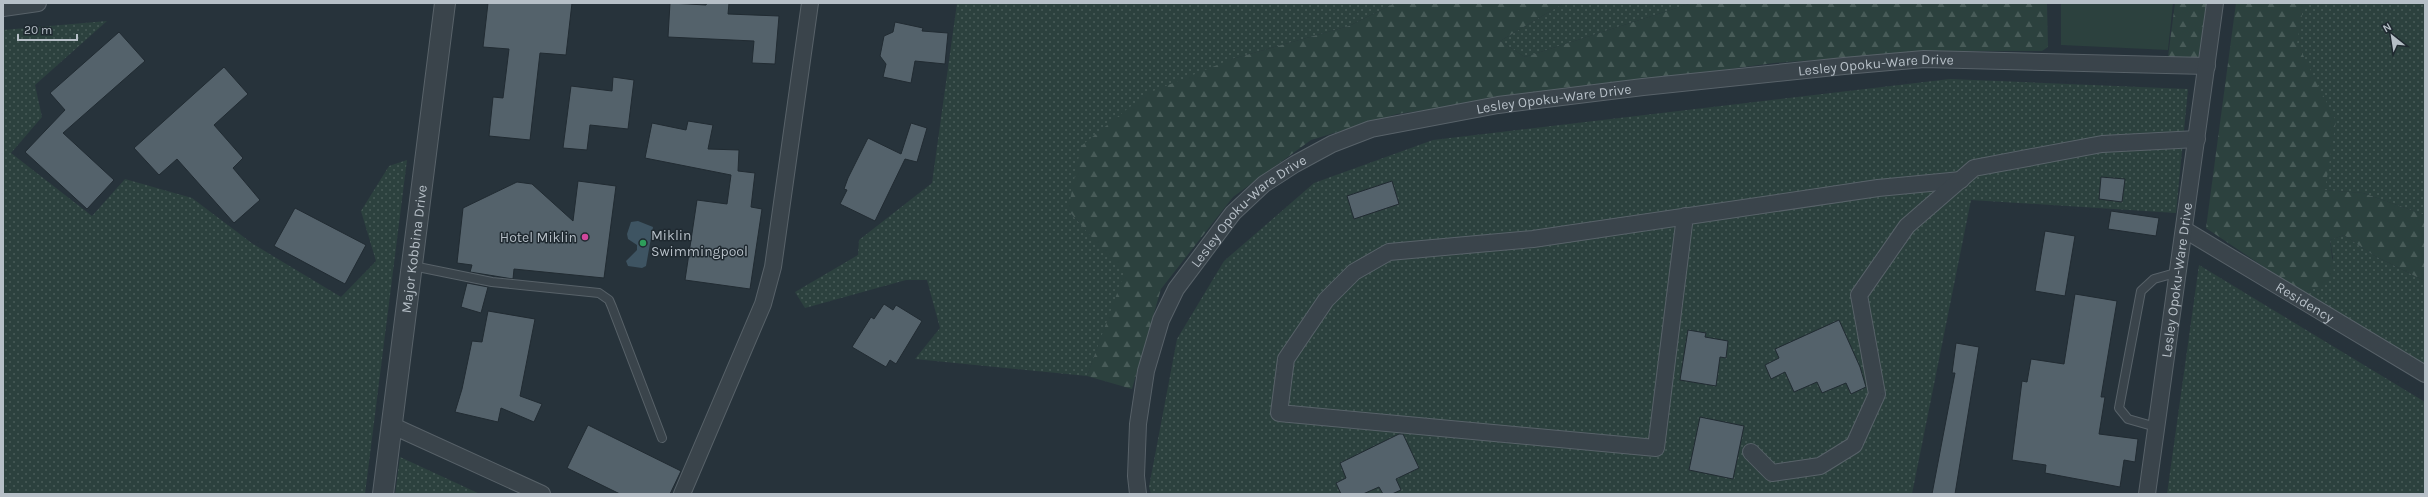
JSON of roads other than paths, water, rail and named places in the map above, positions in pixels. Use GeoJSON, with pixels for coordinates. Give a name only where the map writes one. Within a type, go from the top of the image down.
{"type":"FeatureCollection","features":[{"type":"Feature","properties":{"kind":"street"},"geometry":{"type":"LineString","coordinates":[[3,8],[38,3]]}},
{"type":"Feature","properties":{"kind":"street","name":"Major Kobbina Drive"},"geometry":{"type":"LineString","coordinates":[[383,494],[393,426],[445,3]]}},
{"type":"Feature","properties":{"kind":"street"},"geometry":{"type":"LineString","coordinates":[[682,494],[763,304],[773,267],[810,3]]}},
{"type":"Feature","properties":{"kind":"street","name":"Lesley Opoku-Ware Drive"},"geometry":{"type":"LineString","coordinates":[[2147,494],[2185,230],[2215,3]]}},
{"type":"Feature","properties":{"kind":"street","name":"Lesley Opoku-Ware Drive"},"geometry":{"type":"LineString","coordinates":[[1138,494],[1136,476],[1138,424],[1146,371],[1161,320],[1176,289],[1233,213],[1243,203],[1264,184],[1295,164],[1332,144],[1371,129],[1498,105],[1643,86],[1844,66],[1924,59],[2207,66]]}},
{"type":"Feature","properties":{"kind":"street"},"geometry":{"type":"LineString","coordinates":[[1751,452],[1772,473],[1820,466],[1854,445],[1877,394],[1859,295],[1907,226],[1974,168],[2102,144],[2196,139]]}},
{"type":"Feature","properties":{"kind":"street"},"geometry":{"type":"LineString","coordinates":[[1685,216],[1656,448],[1279,413],[1286,360],[1326,300],[1354,272],[1388,252],[1533,239],[1685,216],[1878,188],[1960,180]]}},
{"type":"Feature","properties":{"kind":"street","name":"Residency"},"geometry":{"type":"LineString","coordinates":[[2185,230],[2425,374]]}},
{"type":"Feature","properties":{"kind":"street"},"geometry":{"type":"LineString","coordinates":[[393,426],[542,494]]}},
{"type":"Feature","properties":{"kind":"lane"},"geometry":{"type":"LineString","coordinates":[[413,266],[492,282],[599,292],[612,307],[662,438]]}},
{"type":"Feature","properties":{"kind":"lane"},"geometry":{"type":"LineString","coordinates":[[2156,427],[2128,419],[2119,408],[2140,291],[2154,279],[2179,272]]}},
{"type":"Feature","properties":{"kind":"water","name":"Miklin Swimmingpool"},"geometry":{"type":"Polygon","coordinates":[[[638,221],[653,227],[646,266],[642,268],[628,266],[626,261],[637,250],[637,245],[628,239],[627,234],[631,222],[638,221]]]}},
{"type":"Feature","properties":{"kind":"place","name":"Hotel Miklin"},"geometry":{"type":"Point","coordinates":[585,237]}},
{"type":"Feature","properties":{"kind":"place","name":"Miklin Swimmingpool"},"geometry":{"type":"Point","coordinates":[643,243]}}]}
